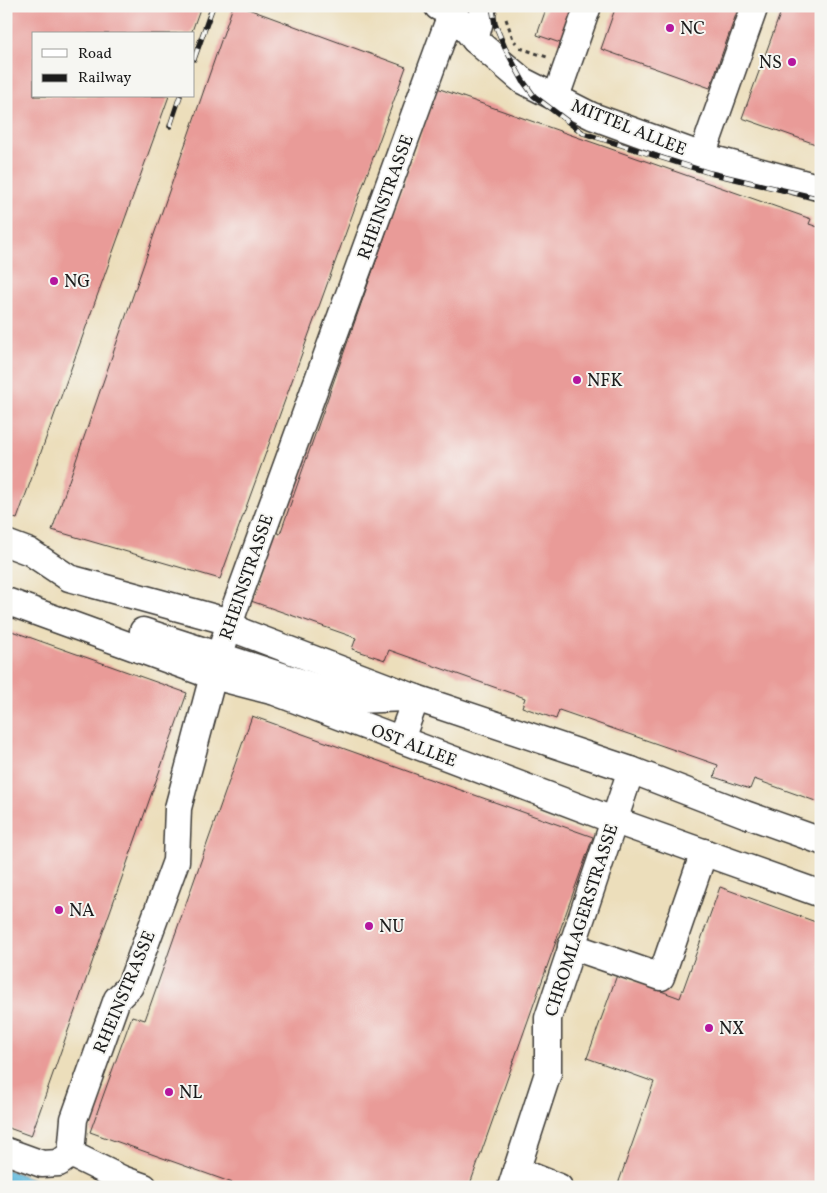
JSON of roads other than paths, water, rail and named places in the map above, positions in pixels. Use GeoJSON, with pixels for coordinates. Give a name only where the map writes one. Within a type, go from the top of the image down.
{"type":"FeatureCollection","features":[{"type":"Feature","properties":{"kind":"lane"},"geometry":{"type":"LineString","coordinates":[[556,97],[588,6]]}},
{"type":"Feature","properties":{"kind":"lane"},"geometry":{"type":"LineString","coordinates":[[702,156],[755,6]]}},
{"type":"Feature","properties":{"kind":"lane","name":"MITTEL ALLEE"},"geometry":{"type":"LineString","coordinates":[[448,8],[474,40],[524,81],[592,116],[702,156],[821,188]]}},
{"type":"Feature","properties":{"kind":"lane","name":"RHEINSTRASSE"},"geometry":{"type":"LineString","coordinates":[[71,1154],[74,1119],[116,999],[130,986],[176,861],[178,808],[216,665],[230,622],[448,8]]}},
{"type":"Feature","properties":{"kind":"lane"},"geometry":{"type":"LineString","coordinates":[[474,40],[495,11]]}},
{"type":"Feature","properties":{"kind":"lane"},"geometry":{"type":"LineString","coordinates":[[6,543],[30,552],[68,578],[230,622],[242,632],[416,698],[631,770],[821,841]]}},
{"type":"Feature","properties":{"kind":"lane"},"geometry":{"type":"LineString","coordinates":[[6,582],[165,639],[216,665],[356,700],[416,698]]}},
{"type":"Feature","properties":{"kind":"lane"},"geometry":{"type":"LineString","coordinates":[[127,626],[137,596]]}},
{"type":"Feature","properties":{"kind":"lane","name":"OST ALLEE"},"geometry":{"type":"LineString","coordinates":[[6,601],[216,665],[275,692],[401,740],[614,820],[821,894]]}},
{"type":"Feature","properties":{"kind":"lane"},"geometry":{"type":"LineString","coordinates":[[401,740],[416,698]]}},
{"type":"Feature","properties":{"kind":"lane","name":"CHROMLAGERSTRASSE"},"geometry":{"type":"LineString","coordinates":[[513,1179],[548,1073],[548,1018],[631,770]]}},
{"type":"Feature","properties":{"kind":"lane"},"geometry":{"type":"LineString","coordinates":[[572,946],[661,976],[704,852]]}},
{"type":"Feature","properties":{"kind":"lane"},"geometry":{"type":"LineString","coordinates":[[6,1151],[42,1164],[59,1162],[71,1154],[122,1179],[144,1187]]}},
{"type":"Feature","properties":{"kind":"lane"},"geometry":{"type":"LineString","coordinates":[[513,1179],[559,1187]]}},
{"type":"Feature","properties":{"kind":"water"},"geometry":{"type":"Polygon","coordinates":[[[6,1169],[55,1187],[6,1187],[6,1169]]]}},
{"type":"Feature","properties":{"kind":"railway"},"geometry":{"type":"LineString","coordinates":[[195,56],[213,6]]}},
{"type":"Feature","properties":{"kind":"railway"},"geometry":{"type":"LineString","coordinates":[[492,6],[495,24],[505,48],[523,81],[534,96],[583,133],[710,173],[821,199]]}},
{"type":"Feature","properties":{"kind":"railway"},"geometry":{"type":"LineString","coordinates":[[170,126],[179,98]]}},
{"type":"Feature","properties":{"kind":"place","name":"NC"},"geometry":{"type":"Point","coordinates":[670,28]}},
{"type":"Feature","properties":{"kind":"place","name":"NS"},"geometry":{"type":"Point","coordinates":[792,62]}},
{"type":"Feature","properties":{"kind":"place","name":"NG"},"geometry":{"type":"Point","coordinates":[54,281]}},
{"type":"Feature","properties":{"kind":"place","name":"NFK"},"geometry":{"type":"Point","coordinates":[577,380]}},
{"type":"Feature","properties":{"kind":"place","name":"NA"},"geometry":{"type":"Point","coordinates":[59,910]}},
{"type":"Feature","properties":{"kind":"place","name":"NU"},"geometry":{"type":"Point","coordinates":[369,926]}},
{"type":"Feature","properties":{"kind":"place","name":"NX"},"geometry":{"type":"Point","coordinates":[709,1028]}},
{"type":"Feature","properties":{"kind":"place","name":"NL"},"geometry":{"type":"Point","coordinates":[169,1092]}}]}
